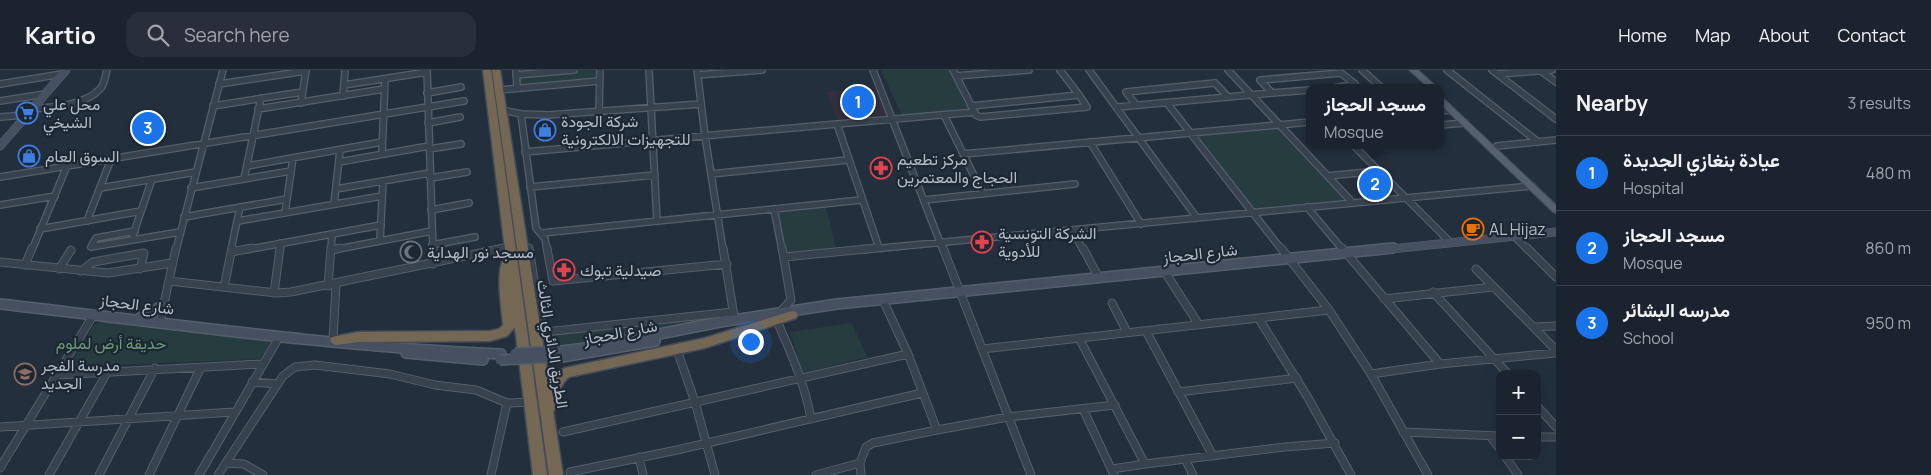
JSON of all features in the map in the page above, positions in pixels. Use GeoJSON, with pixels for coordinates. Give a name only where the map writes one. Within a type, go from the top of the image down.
{"type":"FeatureCollection","features":[{"type":"Feature","properties":{"kind":"highway","name":"الطريق الدائري الثالث"},"geometry":{"type":"LineString","coordinates":[[487,70],[499,116]]}},
{"type":"Feature","properties":{"kind":"highway","name":"الطريق الدائري الثالث"},"geometry":{"type":"LineString","coordinates":[[496,70],[501,142],[540,475]]}},
{"type":"Feature","properties":{"kind":"highway","name":"الطريق الدائري الثالث"},"geometry":{"type":"LineString","coordinates":[[514,248],[549,426],[556,475]]}},
{"type":"Feature","properties":{"kind":"highway"},"geometry":{"type":"LineString","coordinates":[[334,340],[358,337],[490,336],[503,333],[509,326],[505,282],[507,262],[514,248]]}},
{"type":"Feature","properties":{"kind":"highway"},"geometry":{"type":"LineString","coordinates":[[549,426],[552,387],[556,379],[565,373],[677,350],[783,316]]}},
{"type":"Feature","properties":{"kind":"main road"},"geometry":{"type":"LineString","coordinates":[[1406,70],[1422,84]]}},
{"type":"Feature","properties":{"kind":"main road"},"geometry":{"type":"LineString","coordinates":[[1413,70],[1429,84]]}},
{"type":"Feature","properties":{"kind":"main road"},"geometry":{"type":"LineString","coordinates":[[0,146],[4,138],[64,72]]}},
{"type":"Feature","properties":{"kind":"main road"},"geometry":{"type":"LineString","coordinates":[[1444,97],[1556,200]]}},
{"type":"Feature","properties":{"kind":"main road"},"geometry":{"type":"LineString","coordinates":[[1444,104],[1556,210]]}},
{"type":"Feature","properties":{"kind":"main road","name":"شارع الحجاز"},"geometry":{"type":"LineString","coordinates":[[0,304],[453,358],[501,357],[603,352],[783,316],[883,300],[1554,232]]}},
{"type":"Feature","properties":{"kind":"main road"},"geometry":{"type":"LineString","coordinates":[[136,320],[162,306]]}},
{"type":"Feature","properties":{"kind":"main road","name":"شارع الحجاز"},"geometry":{"type":"LineString","coordinates":[[562,354],[734,316],[783,316]]}},
{"type":"Feature","properties":{"kind":"main road","name":"شارع الحجاز"},"geometry":{"type":"LineString","coordinates":[[274,337],[334,340],[501,357]]}},
{"type":"Feature","properties":{"kind":"street"},"geometry":{"type":"LineString","coordinates":[[0,117],[70,104],[89,96],[101,88],[107,70]]}},
{"type":"Feature","properties":{"kind":"street"},"geometry":{"type":"LineString","coordinates":[[160,322],[172,263],[222,70]]}},
{"type":"Feature","properties":{"kind":"street"},"geometry":{"type":"LineString","coordinates":[[265,77],[266,70]]}},
{"type":"Feature","properties":{"kind":"street"},"geometry":{"type":"LineString","coordinates":[[343,96],[345,70]]}},
{"type":"Feature","properties":{"kind":"street"},"geometry":{"type":"LineString","coordinates":[[517,88],[516,72],[574,70]]}},
{"type":"Feature","properties":{"kind":"street"},"geometry":{"type":"LineString","coordinates":[[599,112],[600,70]]}},
{"type":"Feature","properties":{"kind":"street"},"geometry":{"type":"LineString","coordinates":[[649,70],[657,221]]}},
{"type":"Feature","properties":{"kind":"street"},"geometry":{"type":"LineString","coordinates":[[169,281],[274,293],[291,292],[514,248],[529,248],[542,330],[545,332],[734,316],[727,264],[717,215],[697,73],[762,70]]}},
{"type":"Feature","properties":{"kind":"street"},"geometry":{"type":"LineString","coordinates":[[873,70],[1031,475]]}},
{"type":"Feature","properties":{"kind":"street"},"geometry":{"type":"LineString","coordinates":[[953,70],[977,116],[982,117],[1087,107],[1060,70]]}},
{"type":"Feature","properties":{"kind":"street"},"geometry":{"type":"LineString","coordinates":[[956,76],[1029,70]]}},
{"type":"Feature","properties":{"kind":"street"},"geometry":{"type":"LineString","coordinates":[[1089,70],[1118,107],[1197,218]]}},
{"type":"Feature","properties":{"kind":"street"},"geometry":{"type":"LineString","coordinates":[[1228,70],[1352,202]]}},
{"type":"Feature","properties":{"kind":"street"},"geometry":{"type":"LineString","coordinates":[[1362,70],[1378,84]]}},
{"type":"Feature","properties":{"kind":"street"},"geometry":{"type":"LineString","coordinates":[[1447,70],[1538,142]]}},
{"type":"Feature","properties":{"kind":"street"},"geometry":{"type":"LineString","coordinates":[[1492,70],[1556,120]]}},
{"type":"Feature","properties":{"kind":"street"},"geometry":{"type":"LineString","coordinates":[[1497,74],[1552,70]]}},
{"type":"Feature","properties":{"kind":"street"},"geometry":{"type":"LineString","coordinates":[[219,84],[306,71],[301,103]]}},
{"type":"Feature","properties":{"kind":"street"},"geometry":{"type":"LineString","coordinates":[[344,86],[427,71],[433,264]]}},
{"type":"Feature","properties":{"kind":"street"},"geometry":{"type":"LineString","coordinates":[[1541,71],[1556,82]]}},
{"type":"Feature","properties":{"kind":"street"},"geometry":{"type":"LineString","coordinates":[[0,84],[64,72]]}},
{"type":"Feature","properties":{"kind":"street"},"geometry":{"type":"LineString","coordinates":[[1272,93],[1260,81],[1261,79],[1341,72],[1356,84]]}},
{"type":"Feature","properties":{"kind":"street"},"geometry":{"type":"LineString","coordinates":[[382,154],[385,79]]}},
{"type":"Feature","properties":{"kind":"street"},"geometry":{"type":"LineString","coordinates":[[498,90],[600,81]]}},
{"type":"Feature","properties":{"kind":"street"},"geometry":{"type":"LineString","coordinates":[[1136,105],[1126,91],[1215,83],[1228,97]]}},
{"type":"Feature","properties":{"kind":"street"},"geometry":{"type":"LineString","coordinates":[[427,94],[461,88]]}},
{"type":"Feature","properties":{"kind":"street"},"geometry":{"type":"LineString","coordinates":[[258,110],[384,89]]}},
{"type":"Feature","properties":{"kind":"street"},"geometry":{"type":"LineString","coordinates":[[1118,107],[1306,90]]}},
{"type":"Feature","properties":{"kind":"street"},"geometry":{"type":"LineString","coordinates":[[213,106],[302,92]]}},
{"type":"Feature","properties":{"kind":"street"},"geometry":{"type":"LineString","coordinates":[[0,101],[45,94]]}},
{"type":"Feature","properties":{"kind":"street"},"geometry":{"type":"LineString","coordinates":[[971,106],[1079,95]]}},
{"type":"Feature","properties":{"kind":"street"},"geometry":{"type":"LineString","coordinates":[[244,179],[261,98]]}},
{"type":"Feature","properties":{"kind":"street"},"geometry":{"type":"LineString","coordinates":[[0,177],[383,116],[464,101]]}},
{"type":"Feature","properties":{"kind":"street"},"geometry":{"type":"LineString","coordinates":[[1167,102],[1329,310],[1371,374],[1402,432],[1428,475]]}},
{"type":"Feature","properties":{"kind":"street"},"geometry":{"type":"LineString","coordinates":[[499,116],[599,112],[702,104]]}},
{"type":"Feature","properties":{"kind":"street"},"geometry":{"type":"LineString","coordinates":[[1444,111],[1451,110]]}},
{"type":"Feature","properties":{"kind":"street"},"geometry":{"type":"LineString","coordinates":[[525,152],[975,112]]}},
{"type":"Feature","properties":{"kind":"street"},"geometry":{"type":"LineString","coordinates":[[521,114],[536,230],[542,233],[861,200]]}},
{"type":"Feature","properties":{"kind":"street"},"geometry":{"type":"LineString","coordinates":[[944,115],[983,194]]}},
{"type":"Feature","properties":{"kind":"street"},"geometry":{"type":"LineString","coordinates":[[428,123],[460,117]]}},
{"type":"Feature","properties":{"kind":"street"},"geometry":{"type":"LineString","coordinates":[[963,154],[1306,122]]}},
{"type":"Feature","properties":{"kind":"street"},"geometry":{"type":"LineString","coordinates":[[1444,125],[1465,123]]}},
{"type":"Feature","properties":{"kind":"street"},"geometry":{"type":"LineString","coordinates":[[837,124],[861,200],[879,248]]}},
{"type":"Feature","properties":{"kind":"street"},"geometry":{"type":"LineString","coordinates":[[1497,146],[1556,140]]}},
{"type":"Feature","properties":{"kind":"street"},"geometry":{"type":"LineString","coordinates":[[247,166],[382,142]]}},
{"type":"Feature","properties":{"kind":"street"},"geometry":{"type":"LineString","coordinates":[[1090,142],[1141,224]]}},
{"type":"Feature","properties":{"kind":"street"},"geometry":{"type":"LineString","coordinates":[[339,162],[382,154],[461,144]]}},
{"type":"Feature","properties":{"kind":"street"},"geometry":{"type":"LineString","coordinates":[[1357,149],[1451,243]]}},
{"type":"Feature","properties":{"kind":"street"},"geometry":{"type":"LineString","coordinates":[[334,204],[340,150]]}},
{"type":"Feature","properties":{"kind":"street"},"geometry":{"type":"LineString","coordinates":[[286,213],[293,158]]}},
{"type":"Feature","properties":{"kind":"street"},"geometry":{"type":"LineString","coordinates":[[87,221],[111,159]]}},
{"type":"Feature","properties":{"kind":"street"},"geometry":{"type":"LineString","coordinates":[[711,174],[848,160]]}},
{"type":"Feature","properties":{"kind":"street"},"geometry":{"type":"LineString","coordinates":[[25,265],[67,166]]}},
{"type":"Feature","properties":{"kind":"street"},"geometry":{"type":"LineString","coordinates":[[192,188],[291,171]]}},
{"type":"Feature","properties":{"kind":"street"},"geometry":{"type":"LineString","coordinates":[[1328,176],[1378,171]]}},
{"type":"Feature","properties":{"kind":"street"},"geometry":{"type":"LineString","coordinates":[[100,188],[196,172]]}},
{"type":"Feature","properties":{"kind":"street"},"geometry":{"type":"LineString","coordinates":[[336,189],[383,181],[467,172]]}},
{"type":"Feature","properties":{"kind":"street"},"geometry":{"type":"LineString","coordinates":[[530,187],[655,176]]}},
{"type":"Feature","properties":{"kind":"street"},"geometry":{"type":"LineString","coordinates":[[131,241],[152,179]]}},
{"type":"Feature","properties":{"kind":"street"},"geometry":{"type":"LineString","coordinates":[[380,240],[383,181]]}},
{"type":"Feature","properties":{"kind":"street"},"geometry":{"type":"LineString","coordinates":[[924,200],[1076,184]]}},
{"type":"Feature","properties":{"kind":"street"},"geometry":{"type":"LineString","coordinates":[[784,257],[1532,186]]}},
{"type":"Feature","properties":{"kind":"street"},"geometry":{"type":"LineString","coordinates":[[0,205],[55,196]]}},
{"type":"Feature","properties":{"kind":"street"},"geometry":{"type":"LineString","coordinates":[[238,221],[382,196]]}},
{"type":"Feature","properties":{"kind":"street"},"geometry":{"type":"LineString","coordinates":[[184,217],[287,198]]}},
{"type":"Feature","properties":{"kind":"street"},"geometry":{"type":"LineString","coordinates":[[431,210],[469,203]]}},
{"type":"Feature","properties":{"kind":"street"},"geometry":{"type":"LineString","coordinates":[[224,287],[240,207]]}},
{"type":"Feature","properties":{"kind":"street"},"geometry":{"type":"LineString","coordinates":[[1307,207],[1440,364]]}},
{"type":"Feature","properties":{"kind":"street"},"geometry":{"type":"LineString","coordinates":[[774,209],[791,300],[783,316],[807,396],[811,419]]}},
{"type":"Feature","properties":{"kind":"street"},"geometry":{"type":"LineString","coordinates":[[40,229],[142,211]]}},
{"type":"Feature","properties":{"kind":"street"},"geometry":{"type":"LineString","coordinates":[[231,252],[380,225]]}},
{"type":"Feature","properties":{"kind":"street"},"geometry":{"type":"LineString","coordinates":[[135,231],[96,238],[91,247],[180,232]]}},
{"type":"Feature","properties":{"kind":"street"},"geometry":{"type":"LineString","coordinates":[[331,250],[432,231]]}},
{"type":"Feature","properties":{"kind":"street"},"geometry":{"type":"LineString","coordinates":[[1073,231],[1098,278]]}},
{"type":"Feature","properties":{"kind":"street"},"geometry":{"type":"LineString","coordinates":[[542,233],[546,243],[553,281],[727,264]]}},
{"type":"Feature","properties":{"kind":"street"},"geometry":{"type":"LineString","coordinates":[[328,286],[332,234]]}},
{"type":"Feature","properties":{"kind":"street"},"geometry":{"type":"LineString","coordinates":[[1514,236],[1556,277]]}},
{"type":"Feature","properties":{"kind":"street"},"geometry":{"type":"LineString","coordinates":[[432,245],[475,237]]}},
{"type":"Feature","properties":{"kind":"street"},"geometry":{"type":"LineString","coordinates":[[274,293],[281,243]]}},
{"type":"Feature","properties":{"kind":"street"},"geometry":{"type":"LineString","coordinates":[[59,269],[71,250]]}},
{"type":"Feature","properties":{"kind":"street"},"geometry":{"type":"LineString","coordinates":[[81,271],[90,262],[143,253],[140,269]]}},
{"type":"Feature","properties":{"kind":"street"},"geometry":{"type":"LineString","coordinates":[[0,262],[108,274],[172,263]]}},
{"type":"Feature","properties":{"kind":"street"},"geometry":{"type":"LineString","coordinates":[[1476,269],[1534,327],[1556,352]]}},
{"type":"Feature","properties":{"kind":"street"},"geometry":{"type":"LineString","coordinates":[[1165,272],[1198,325]]}},
{"type":"Feature","properties":{"kind":"street"},"geometry":{"type":"LineString","coordinates":[[334,340],[336,284]]}},
{"type":"Feature","properties":{"kind":"street"},"geometry":{"type":"LineString","coordinates":[[1384,299],[1433,292],[1493,287]]}},
{"type":"Feature","properties":{"kind":"street"},"geometry":{"type":"LineString","coordinates":[[1433,292],[1504,370]]}},
{"type":"Feature","properties":{"kind":"street"},"geometry":{"type":"LineString","coordinates":[[883,300],[908,354],[937,430]]}},
{"type":"Feature","properties":{"kind":"street"},"geometry":{"type":"LineString","coordinates":[[1112,303],[1127,332]]}},
{"type":"Feature","properties":{"kind":"street"},"geometry":{"type":"LineString","coordinates":[[982,349],[1329,310]]}},
{"type":"Feature","properties":{"kind":"street"},"geometry":{"type":"LineString","coordinates":[[0,468],[94,314]]}},
{"type":"Feature","properties":{"kind":"street"},"geometry":{"type":"LineString","coordinates":[[1259,319],[1297,378],[1335,444],[1350,475]]}},
{"type":"Feature","properties":{"kind":"street"},"geometry":{"type":"LineString","coordinates":[[1534,327],[1556,326]]}},
{"type":"Feature","properties":{"kind":"street"},"geometry":{"type":"LineString","coordinates":[[1146,331],[1213,456]]}},
{"type":"Feature","properties":{"kind":"street"},"geometry":{"type":"LineString","coordinates":[[199,475],[262,364],[274,337]]}},
{"type":"Feature","properties":{"kind":"street"},"geometry":{"type":"LineString","coordinates":[[1079,338],[1145,464]]}},
{"type":"Feature","properties":{"kind":"street"},"geometry":{"type":"LineString","coordinates":[[677,350],[695,402],[715,475]]}},
{"type":"Feature","properties":{"kind":"street"},"geometry":{"type":"LineString","coordinates":[[1371,374],[1440,364],[1495,360],[1556,352]]}},
{"type":"Feature","properties":{"kind":"street"},"geometry":{"type":"LineString","coordinates":[[563,432],[908,354]]}},
{"type":"Feature","properties":{"kind":"street"},"geometry":{"type":"LineString","coordinates":[[56,375],[155,368],[262,364]]}},
{"type":"Feature","properties":{"kind":"street"},"geometry":{"type":"LineString","coordinates":[[218,475],[286,372],[295,367],[315,365],[390,374],[435,385],[476,390],[508,403],[531,402]]}},
{"type":"Feature","properties":{"kind":"street"},"geometry":{"type":"LineString","coordinates":[[149,475],[200,367]]}},
{"type":"Feature","properties":{"kind":"street"},"geometry":{"type":"LineString","coordinates":[[99,475],[155,368]]}},
{"type":"Feature","properties":{"kind":"street"},"geometry":{"type":"LineString","coordinates":[[49,475],[108,371]]}},
{"type":"Feature","properties":{"kind":"street"},"geometry":{"type":"LineString","coordinates":[[1178,392],[1297,378]]}},
{"type":"Feature","properties":{"kind":"street"},"geometry":{"type":"LineString","coordinates":[[252,382],[278,384]]}},
{"type":"Feature","properties":{"kind":"street"},"geometry":{"type":"LineString","coordinates":[[570,472],[922,393]]}},
{"type":"Feature","properties":{"kind":"street"},"geometry":{"type":"LineString","coordinates":[[491,475],[508,403]]}},
{"type":"Feature","properties":{"kind":"street"},"geometry":{"type":"LineString","coordinates":[[861,475],[860,463],[866,447],[873,443],[1008,417],[1115,405]]}},
{"type":"Feature","properties":{"kind":"street"},"geometry":{"type":"LineString","coordinates":[[1083,408],[1113,472],[1145,464],[1285,447],[1335,444]]}},
{"type":"Feature","properties":{"kind":"street"},"geometry":{"type":"LineString","coordinates":[[1541,410],[1556,427]]}},
{"type":"Feature","properties":{"kind":"street"},"geometry":{"type":"LineString","coordinates":[[0,427],[234,412]]}},
{"type":"Feature","properties":{"kind":"street"},"geometry":{"type":"LineString","coordinates":[[1402,432],[1496,436]]}},
{"type":"Feature","properties":{"kind":"street"},"geometry":{"type":"LineString","coordinates":[[1490,436],[1496,444]]}},
{"type":"Feature","properties":{"kind":"street"},"geometry":{"type":"LineString","coordinates":[[1541,437],[1556,437]]}},
{"type":"Feature","properties":{"kind":"street"},"geometry":{"type":"LineString","coordinates":[[639,458],[643,475]]}},
{"type":"Feature","properties":{"kind":"street"},"geometry":{"type":"LineString","coordinates":[[1185,459],[1193,475]]}},
{"type":"Feature","properties":{"kind":"street"},"geometry":{"type":"LineString","coordinates":[[1508,460],[1518,475]]}},
{"type":"Feature","properties":{"kind":"street"},"geometry":{"type":"LineString","coordinates":[[226,463],[244,464],[263,475]]}},
{"type":"Feature","properties":{"kind":"street"},"geometry":{"type":"LineString","coordinates":[[816,475],[860,463]]}},
{"type":"Feature","properties":{"kind":"shaded area"},"geometry":{"type":"Polygon","coordinates":[[[875,87],[886,114],[837,119],[827,92],[875,87]]]}},
{"type":"Feature","properties":{"kind":"green space"},"geometry":{"type":"Polygon","coordinates":[[[600,70],[600,81],[517,87],[516,75],[600,70]]]}},
{"type":"Feature","properties":{"kind":"green space"},"geometry":{"type":"Polygon","coordinates":[[[881,70],[952,70],[974,112],[903,117],[881,70]]]}},
{"type":"Feature","properties":{"kind":"green space"},"geometry":{"type":"Polygon","coordinates":[[[1279,124],[1351,202],[1252,211],[1190,132],[1279,124]]]}},
{"type":"Feature","properties":{"kind":"green space"},"geometry":{"type":"Polygon","coordinates":[[[825,204],[837,252],[784,257],[774,209],[825,204]]]}},
{"type":"Feature","properties":{"kind":"green space"},"geometry":{"type":"Polygon","coordinates":[[[705,315],[705,325],[547,351],[546,332],[705,315]]]}},
{"type":"Feature","properties":{"kind":"green space","name":"حديقة أرض لملوم"},"geometry":{"type":"Polygon","coordinates":[[[105,320],[271,341],[260,359],[69,367],[94,325],[105,320]]]}},
{"type":"Feature","properties":{"kind":"green space"},"geometry":{"type":"Polygon","coordinates":[[[852,323],[867,357],[803,373],[790,332],[852,323]]]}},
{"type":"Feature","properties":{"kind":"place","name":"عيادة بنغازي الجديدة"},"geometry":{"type":"Point","coordinates":[858,102]}},
{"type":"Feature","properties":{"kind":"place","name":"محل علي الشيخي"},"geometry":{"type":"Point","coordinates":[27,113]}},
{"type":"Feature","properties":{"kind":"place","name":"مدرسه البشائر"},"geometry":{"type":"Point","coordinates":[148,128]}},
{"type":"Feature","properties":{"kind":"place","name":"شركة الجودة للتجهيزات الالكترونية"},"geometry":{"type":"Point","coordinates":[545,130]}},
{"type":"Feature","properties":{"kind":"place","name":"السوق العام"},"geometry":{"type":"Point","coordinates":[29,156]}},
{"type":"Feature","properties":{"kind":"place","name":"مركز تطعيم الحجاج والمعتمرين"},"geometry":{"type":"Point","coordinates":[881,168]}},
{"type":"Feature","properties":{"kind":"place","name":"مسجد الحجاز"},"geometry":{"type":"Point","coordinates":[1375,184]}},
{"type":"Feature","properties":{"kind":"place","name":"AL Hijaz"},"geometry":{"type":"Point","coordinates":[1473,229]}},
{"type":"Feature","properties":{"kind":"place","name":"الشركة التونسية للأدوية"},"geometry":{"type":"Point","coordinates":[982,242]}},
{"type":"Feature","properties":{"kind":"place","name":"مسجد نور الهداية"},"geometry":{"type":"Point","coordinates":[411,252]}},
{"type":"Feature","properties":{"kind":"place","name":"صيدلية تبوك"},"geometry":{"type":"Point","coordinates":[564,270]}},
{"type":"Feature","properties":{"kind":"place","name":"مدرسة الفجر الجديد"},"geometry":{"type":"Point","coordinates":[25,374]}}]}
